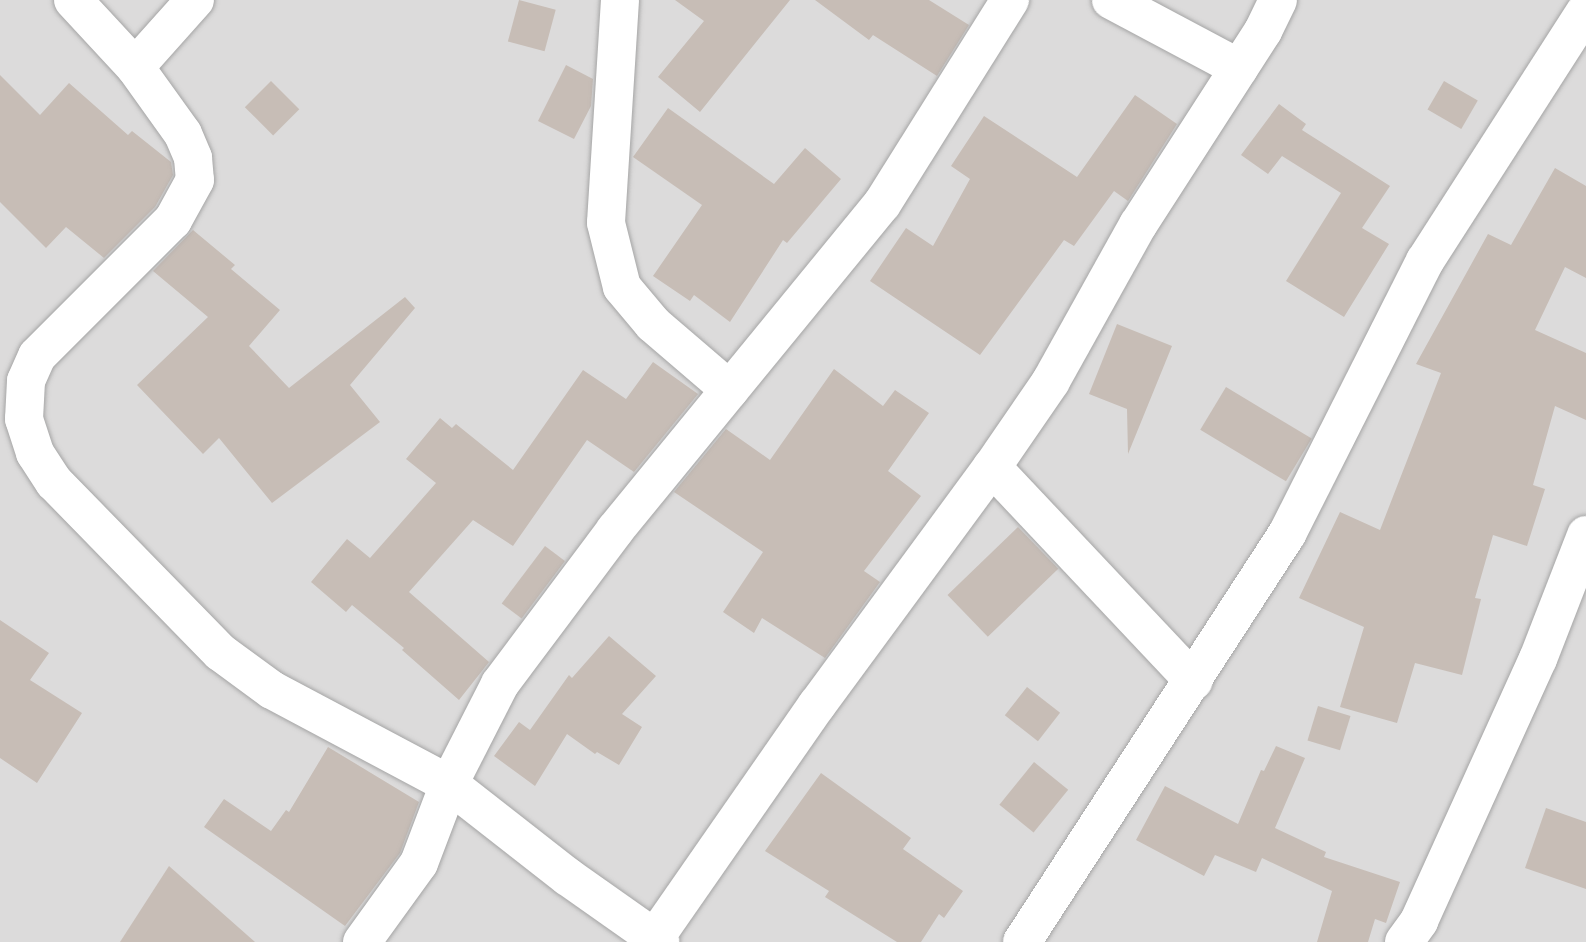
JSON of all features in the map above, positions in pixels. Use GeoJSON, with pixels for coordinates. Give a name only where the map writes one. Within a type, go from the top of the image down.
{"type":"FeatureCollection","features":[{"type":"Feature","properties":{"kind":"street"},"geometry":{"type":"LineString","coordinates":[[73,0],[135,67],[183,134],[193,158],[195,180],[173,220],[37,356],[26,381],[24,419],[35,453],[54,482],[220,652],[272,690],[449,784],[568,877],[656,941],[817,705],[992,467],[1051,381],[1138,225],[1239,68],[1278,0]]}},
{"type":"Feature","properties":{"kind":"street"},"geometry":{"type":"LineString","coordinates":[[135,67],[195,0]]}},
{"type":"Feature","properties":{"kind":"street"},"geometry":{"type":"LineString","coordinates":[[620,0],[606,223],[622,287],[653,324],[730,390]]}},
{"type":"Feature","properties":{"kind":"street"},"geometry":{"type":"LineString","coordinates":[[362,942],[419,863],[449,784],[500,684],[615,530],[882,204],[1010,0]]}},
{"type":"Feature","properties":{"kind":"street"},"geometry":{"type":"LineString","coordinates":[[1111,0],[1239,68]]}},
{"type":"Feature","properties":{"kind":"street"},"geometry":{"type":"LineString","coordinates":[[1022,942],[1287,534],[1425,261],[1584,13]]}},
{"type":"Feature","properties":{"kind":"street"},"geometry":{"type":"LineString","coordinates":[[992,467],[1194,681]]}},
{"type":"Feature","properties":{"kind":"street"},"geometry":{"type":"LineString","coordinates":[[1404,942],[1419,921],[1538,659],[1586,535]]}},
{"type":"Feature","properties":{"kind":"shaded area"},"geometry":{"type":"Polygon","coordinates":[[[0,0],[1586,0],[1586,942],[0,942],[0,0]]]}},
{"type":"Feature","properties":{"kind":"building"},"geometry":{"type":"Polygon","coordinates":[[[519,0],[556,10],[545,51],[508,42],[519,0]]]}},
{"type":"Feature","properties":{"kind":"building"},"geometry":{"type":"Polygon","coordinates":[[[675,0],[790,0],[700,112],[658,77],[704,21],[675,0]]]}},
{"type":"Feature","properties":{"kind":"building"},"geometry":{"type":"Polygon","coordinates":[[[815,0],[929,0],[969,25],[937,76],[873,35],[869,40],[815,0]]]}},
{"type":"Feature","properties":{"kind":"building"},"geometry":{"type":"Polygon","coordinates":[[[566,65],[593,79],[591,106],[574,139],[538,121],[566,65]]]}},
{"type":"Feature","properties":{"kind":"building"},"geometry":{"type":"Polygon","coordinates":[[[0,75],[40,115],[69,83],[128,135],[132,131],[171,162],[173,175],[155,207],[104,258],[66,227],[46,248],[0,202],[0,75]]]}},
{"type":"Feature","properties":{"kind":"building"},"geometry":{"type":"Polygon","coordinates":[[[271,81],[299,109],[273,135],[245,107],[271,81]]]}},
{"type":"Feature","properties":{"kind":"building"},"geometry":{"type":"Polygon","coordinates":[[[1444,81],[1478,100],[1461,129],[1428,110],[1444,81]]]}},
{"type":"Feature","properties":{"kind":"building"},"geometry":{"type":"Polygon","coordinates":[[[1135,95],[1177,124],[1128,201],[1114,191],[1074,246],[1064,240],[980,355],[870,281],[906,228],[933,246],[970,179],[951,166],[984,116],[1077,177],[1135,95]]]}},
{"type":"Feature","properties":{"kind":"building"},"geometry":{"type":"Polygon","coordinates":[[[1279,104],[1306,124],[1302,130],[1390,186],[1362,228],[1389,244],[1344,317],[1286,281],[1341,193],[1282,156],[1268,174],[1241,155],[1279,104]]]}},
{"type":"Feature","properties":{"kind":"building"},"geometry":{"type":"Polygon","coordinates":[[[668,108],[774,184],[805,148],[841,179],[787,243],[783,240],[730,322],[694,295],[690,301],[653,276],[702,205],[633,157],[668,108]]]}},
{"type":"Feature","properties":{"kind":"building"},"geometry":{"type":"Polygon","coordinates":[[[1555,168],[1586,186],[1586,278],[1565,267],[1535,330],[1586,353],[1586,420],[1555,406],[1533,485],[1545,489],[1527,546],[1493,535],[1475,598],[1481,599],[1462,675],[1415,663],[1397,723],[1340,707],[1364,627],[1299,598],[1340,512],[1380,530],[1441,373],[1416,364],[1488,234],[1511,245],[1555,168]]]}},
{"type":"Feature","properties":{"kind":"building"},"geometry":{"type":"Polygon","coordinates":[[[193,230],[235,265],[231,269],[280,310],[249,346],[289,388],[405,297],[415,308],[350,385],[380,422],[272,503],[219,438],[203,454],[137,385],[208,317],[153,271],[193,230]]]}},
{"type":"Feature","properties":{"kind":"building"},"geometry":{"type":"Polygon","coordinates":[[[1117,324],[1172,346],[1128,454],[1127,409],[1089,394],[1117,324]]]}},
{"type":"Feature","properties":{"kind":"building"},"geometry":{"type":"Polygon","coordinates":[[[653,362],[698,394],[634,472],[587,440],[513,546],[473,520],[409,592],[489,662],[459,700],[402,650],[404,648],[352,605],[346,612],[311,582],[347,539],[370,558],[436,483],[406,459],[440,418],[452,428],[456,424],[513,470],[583,370],[626,399],[653,362]]]}},
{"type":"Feature","properties":{"kind":"building"},"geometry":{"type":"Polygon","coordinates":[[[834,369],[883,406],[895,390],[929,413],[888,471],[921,496],[864,571],[880,582],[825,658],[762,618],[754,633],[723,612],[763,552],[674,492],[726,429],[770,460],[834,369]]]}},
{"type":"Feature","properties":{"kind":"building"},"geometry":{"type":"Polygon","coordinates":[[[1226,387],[1312,439],[1286,481],[1200,430],[1226,387]]]}},
{"type":"Feature","properties":{"kind":"building"},"geometry":{"type":"Polygon","coordinates":[[[1018,527],[1058,569],[988,637],[948,595],[1018,527]]]}},
{"type":"Feature","properties":{"kind":"building"},"geometry":{"type":"Polygon","coordinates":[[[545,546],[565,561],[522,619],[502,604],[545,546]]]}},
{"type":"Feature","properties":{"kind":"building"},"geometry":{"type":"Polygon","coordinates":[[[0,620],[49,653],[30,680],[82,713],[37,783],[0,758],[0,620]]]}},
{"type":"Feature","properties":{"kind":"building"},"geometry":{"type":"Polygon","coordinates":[[[609,636],[656,676],[622,714],[642,727],[619,765],[597,752],[595,754],[567,734],[535,786],[494,756],[519,722],[530,730],[569,675],[572,678],[609,636]]]}},
{"type":"Feature","properties":{"kind":"building"},"geometry":{"type":"Polygon","coordinates":[[[1027,687],[1060,713],[1038,741],[1005,715],[1027,687]]]}},
{"type":"Feature","properties":{"kind":"building"},"geometry":{"type":"Polygon","coordinates":[[[1318,706],[1351,716],[1340,750],[1307,740],[1318,706]]]}},
{"type":"Feature","properties":{"kind":"building"},"geometry":{"type":"Polygon","coordinates":[[[1276,746],[1305,758],[1275,828],[1326,852],[1324,857],[1400,882],[1386,923],[1375,919],[1368,942],[1317,942],[1332,891],[1262,858],[1256,872],[1215,855],[1204,876],[1136,840],[1165,786],[1238,824],[1261,770],[1264,771],[1276,746]]]}},
{"type":"Feature","properties":{"kind":"building"},"geometry":{"type":"Polygon","coordinates":[[[328,747],[419,802],[400,853],[345,926],[204,827],[224,799],[271,831],[286,810],[289,812],[328,747]]]}},
{"type":"Feature","properties":{"kind":"building"},"geometry":{"type":"Polygon","coordinates":[[[1034,762],[1068,790],[1034,832],[999,805],[1034,762]]]}},
{"type":"Feature","properties":{"kind":"building"},"geometry":{"type":"Polygon","coordinates":[[[821,773],[911,838],[903,849],[963,891],[944,918],[939,914],[921,942],[897,942],[825,897],[829,891],[765,851],[821,773]]]}},
{"type":"Feature","properties":{"kind":"building"},"geometry":{"type":"Polygon","coordinates":[[[1546,808],[1586,822],[1586,889],[1525,868],[1546,808]]]}},
{"type":"Feature","properties":{"kind":"building"},"geometry":{"type":"Polygon","coordinates":[[[169,866],[255,942],[120,942],[169,866]]]}}]}
